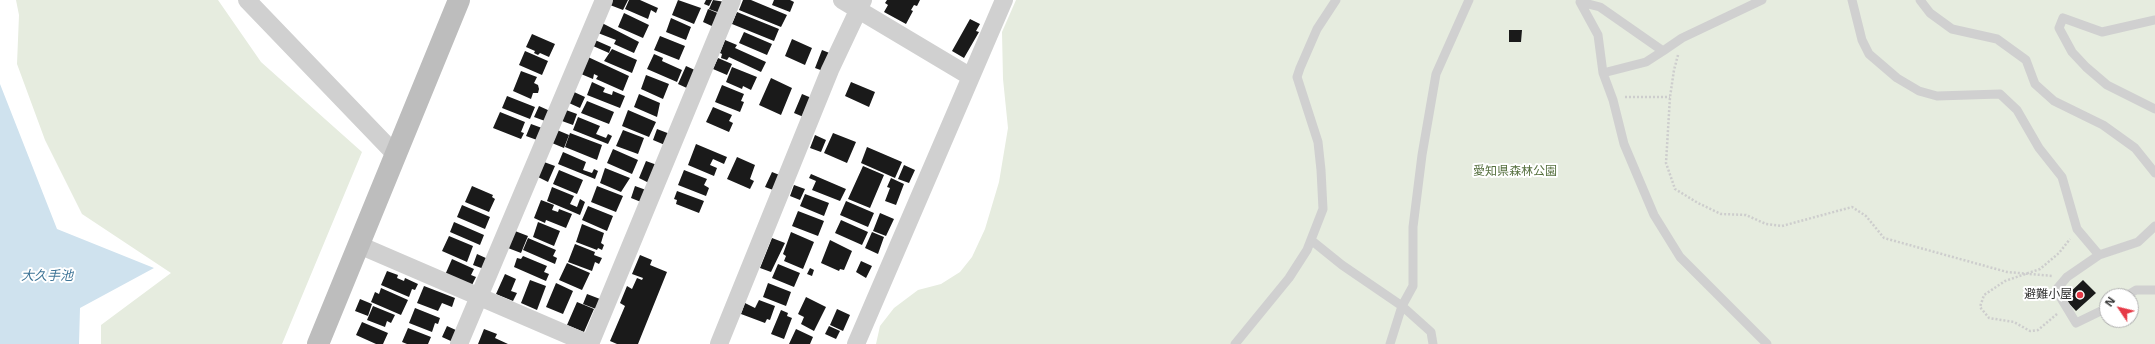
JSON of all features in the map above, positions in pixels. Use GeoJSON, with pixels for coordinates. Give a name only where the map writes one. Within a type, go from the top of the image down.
{"type":"FeatureCollection","features":[{"type":"Feature","properties":{"kind":"street"},"geometry":{"type":"LineString","coordinates":[[247,0],[396,155]]}},
{"type":"Feature","properties":{"kind":"street"},"geometry":{"type":"LineString","coordinates":[[318,344],[460,0]]}},
{"type":"Feature","properties":{"kind":"street"},"geometry":{"type":"LineString","coordinates":[[459,344],[604,0]]}},
{"type":"Feature","properties":{"kind":"street"},"geometry":{"type":"LineString","coordinates":[[359,245],[590,344],[732,0]]}},
{"type":"Feature","properties":{"kind":"street"},"geometry":{"type":"LineString","coordinates":[[842,0],[861,5],[971,77]]}},
{"type":"Feature","properties":{"kind":"street"},"geometry":{"type":"LineString","coordinates":[[856,344],[1004,0]]}},
{"type":"Feature","properties":{"kind":"street"},"geometry":{"type":"LineString","coordinates":[[719,344],[830,70],[861,5]]}},
{"type":"Feature","properties":{"kind":"lane"},"geometry":{"type":"LineString","coordinates":[[1235,344],[1289,278],[1311,240],[1323,209],[1318,142],[1297,77],[1317,29],[1336,0]]}},
{"type":"Feature","properties":{"kind":"lane"},"geometry":{"type":"LineString","coordinates":[[1390,344],[1402,306],[1413,286],[1413,227],[1422,155],[1436,74],[1469,0]]}},
{"type":"Feature","properties":{"kind":"lane"},"geometry":{"type":"LineString","coordinates":[[1603,73],[1646,62],[1682,38],[1762,0]]}},
{"type":"Feature","properties":{"kind":"lane"},"geometry":{"type":"LineString","coordinates":[[1852,0],[1862,40],[1869,54],[1897,78],[1919,91],[1937,96],[2000,94],[2017,110],[2039,148],[2062,177],[2077,229],[2099,255]]}},
{"type":"Feature","properties":{"kind":"lane"},"geometry":{"type":"LineString","coordinates":[[1920,0],[1930,13],[1952,29],[1997,39],[2026,60],[2035,84],[2054,101],[2103,125],[2135,148],[2155,173]]}},
{"type":"Feature","properties":{"kind":"lane"},"geometry":{"type":"LineString","coordinates":[[1663,51],[1600,7],[1580,2],[1598,35],[1603,73],[1613,100],[1624,144],[1654,215],[1676,251],[1713,291],[1767,344]]}},
{"type":"Feature","properties":{"kind":"lane"},"geometry":{"type":"LineString","coordinates":[[2155,20],[2102,32],[2063,18],[2059,28],[2072,52],[2086,67],[2107,84],[2155,109]]}},
{"type":"Feature","properties":{"kind":"lane"},"geometry":{"type":"LineString","coordinates":[[2099,312],[2076,323],[2056,290],[2067,277],[2099,255],[2138,242],[2155,226]]}},
{"type":"Feature","properties":{"kind":"lane"},"geometry":{"type":"LineString","coordinates":[[1311,240],[1342,265],[1402,306],[1431,332],[1433,344]]}},
{"type":"Feature","properties":{"kind":"lane"},"geometry":{"type":"LineString","coordinates":[[2139,290],[2155,290]]}},
{"type":"Feature","properties":{"kind":"path"},"geometry":{"type":"LineString","coordinates":[[1689,36],[1678,55],[1670,97],[1666,163],[1675,189],[1698,203],[1721,214],[1746,215],[1766,224],[1782,226],[1852,207],[1866,216],[1884,238],[2021,275],[2067,277]]}},
{"type":"Feature","properties":{"kind":"path"},"geometry":{"type":"LineString","coordinates":[[1613,100],[1624,96],[1670,97]]}},
{"type":"Feature","properties":{"kind":"path"},"geometry":{"type":"LineString","coordinates":[[2067,307],[2038,330],[2030,332],[2014,322],[1989,318],[1980,307],[1984,295],[2005,281],[2040,269],[2059,253],[2077,229]]}},
{"type":"Feature","properties":{"kind":"green space"},"geometry":{"type":"Polygon","coordinates":[[[16,0],[218,0],[261,62],[362,152],[282,344],[101,344],[101,325],[171,273],[82,214],[45,140],[17,64],[19,15],[16,0]]]}},
{"type":"Feature","properties":{"kind":"green space","name":"愛知県森林公園"},"geometry":{"type":"Polygon","coordinates":[[[1016,0],[2155,0],[2155,344],[876,344],[880,326],[894,308],[918,290],[941,284],[960,272],[972,257],[985,229],[999,182],[1008,128],[1003,79],[1002,32],[1016,0]]]}},
{"type":"Feature","properties":{"kind":"water","name":"大久手池"},"geometry":{"type":"Polygon","coordinates":[[[0,84],[57,229],[154,268],[80,308],[79,344],[0,344],[0,84]]]}},
{"type":"Feature","properties":{"kind":"building"},"geometry":{"type":"Polygon","coordinates":[[[612,0],[628,0],[623,10],[610,5],[612,0]]]}},
{"type":"Feature","properties":{"kind":"building"},"geometry":{"type":"Polygon","coordinates":[[[629,0],[640,0],[658,8],[656,13],[651,10],[648,19],[625,9],[629,0]]]}},
{"type":"Feature","properties":{"kind":"building"},"geometry":{"type":"Polygon","coordinates":[[[678,0],[701,8],[694,24],[672,15],[678,0]]]}},
{"type":"Feature","properties":{"kind":"building"},"geometry":{"type":"Polygon","coordinates":[[[706,0],[712,0],[709,6],[704,4],[706,0]]]}},
{"type":"Feature","properties":{"kind":"building"},"geometry":{"type":"Polygon","coordinates":[[[713,0],[725,2],[720,13],[709,9],[713,0]]]}},
{"type":"Feature","properties":{"kind":"building"},"geometry":{"type":"Polygon","coordinates":[[[743,0],[751,0],[787,15],[781,27],[739,10],[743,0]]]}},
{"type":"Feature","properties":{"kind":"building"},"geometry":{"type":"Polygon","coordinates":[[[774,0],[790,0],[794,2],[790,12],[772,5],[774,0]]]}},
{"type":"Feature","properties":{"kind":"building"},"geometry":{"type":"Polygon","coordinates":[[[887,0],[920,0],[917,6],[914,5],[911,10],[913,11],[906,24],[884,12],[888,5],[885,3],[887,0]]]}},
{"type":"Feature","properties":{"kind":"building"},"geometry":{"type":"Polygon","coordinates":[[[708,9],[720,14],[714,27],[703,22],[708,9]]]}},
{"type":"Feature","properties":{"kind":"building"},"geometry":{"type":"Polygon","coordinates":[[[737,12],[779,29],[774,41],[732,24],[737,12]]]}},
{"type":"Feature","properties":{"kind":"building"},"geometry":{"type":"Polygon","coordinates":[[[624,13],[649,25],[643,38],[618,27],[624,13]]]}},
{"type":"Feature","properties":{"kind":"building"},"geometry":{"type":"Polygon","coordinates":[[[671,18],[691,27],[686,40],[666,32],[671,18]]]}},
{"type":"Feature","properties":{"kind":"building"},"geometry":{"type":"Polygon","coordinates":[[[970,19],[980,24],[976,31],[979,32],[964,58],[952,51],[970,19]]]}},
{"type":"Feature","properties":{"kind":"building"},"geometry":{"type":"Polygon","coordinates":[[[602,23],[639,42],[634,53],[614,44],[616,40],[598,33],[602,23]]]}},
{"type":"Feature","properties":{"kind":"building"},"geometry":{"type":"Polygon","coordinates":[[[1509,30],[1522,30],[1521,42],[1509,42],[1509,30]]]}},
{"type":"Feature","properties":{"kind":"building"},"geometry":{"type":"Polygon","coordinates":[[[744,32],[772,44],[767,55],[739,43],[744,32]]]}},
{"type":"Feature","properties":{"kind":"building"},"geometry":{"type":"Polygon","coordinates":[[[532,34],[555,44],[549,57],[540,53],[538,55],[534,53],[535,51],[526,47],[532,34]]]}},
{"type":"Feature","properties":{"kind":"building"},"geometry":{"type":"Polygon","coordinates":[[[660,36],[685,46],[679,60],[654,50],[660,36]]]}},
{"type":"Feature","properties":{"kind":"building"},"geometry":{"type":"Polygon","coordinates":[[[792,39],[812,48],[805,65],[785,56],[792,39]]]}},
{"type":"Feature","properties":{"kind":"building"},"geometry":{"type":"Polygon","coordinates":[[[595,40],[611,47],[609,53],[593,46],[595,40]]]}},
{"type":"Feature","properties":{"kind":"building"},"geometry":{"type":"Polygon","coordinates":[[[725,40],[737,45],[735,48],[766,62],[761,72],[729,57],[727,60],[721,58],[722,54],[720,53],[725,40]]]}},
{"type":"Feature","properties":{"kind":"building"},"geometry":{"type":"Polygon","coordinates":[[[612,49],[637,60],[632,73],[604,61],[612,49]]]}},
{"type":"Feature","properties":{"kind":"building"},"geometry":{"type":"Polygon","coordinates":[[[822,50],[832,54],[826,72],[815,68],[822,50]]]}},
{"type":"Feature","properties":{"kind":"building"},"geometry":{"type":"Polygon","coordinates":[[[525,51],[548,61],[542,75],[519,65],[525,51]]]}},
{"type":"Feature","properties":{"kind":"building"},"geometry":{"type":"Polygon","coordinates":[[[654,54],[663,58],[662,61],[682,70],[677,82],[647,69],[654,54]]]}},
{"type":"Feature","properties":{"kind":"building"},"geometry":{"type":"Polygon","coordinates":[[[588,57],[629,76],[623,91],[596,79],[598,76],[594,74],[593,79],[581,74],[588,57]]]}},
{"type":"Feature","properties":{"kind":"building"},"geometry":{"type":"Polygon","coordinates":[[[718,58],[732,64],[727,75],[713,69],[718,58]]]}},
{"type":"Feature","properties":{"kind":"building"},"geometry":{"type":"Polygon","coordinates":[[[686,66],[697,71],[689,89],[678,84],[686,66]]]}},
{"type":"Feature","properties":{"kind":"building"},"geometry":{"type":"Polygon","coordinates":[[[732,67],[757,77],[751,90],[743,86],[742,89],[726,82],[732,67]]]}},
{"type":"Feature","properties":{"kind":"building"},"geometry":{"type":"Polygon","coordinates":[[[521,71],[537,77],[534,83],[538,85],[538,93],[533,93],[531,99],[513,91],[521,71]]]}},
{"type":"Feature","properties":{"kind":"building"},"geometry":{"type":"Polygon","coordinates":[[[646,75],[669,84],[663,99],[641,89],[646,75]]]}},
{"type":"Feature","properties":{"kind":"building"},"geometry":{"type":"Polygon","coordinates":[[[771,78],[792,88],[781,115],[759,105],[771,78]]]}},
{"type":"Feature","properties":{"kind":"building"},"geometry":{"type":"Polygon","coordinates":[[[592,82],[605,88],[603,92],[612,95],[613,91],[625,96],[620,108],[587,95],[592,82]]]}},
{"type":"Feature","properties":{"kind":"building"},"geometry":{"type":"Polygon","coordinates":[[[851,82],[875,92],[869,107],[845,96],[851,82]]]}},
{"type":"Feature","properties":{"kind":"building"},"geometry":{"type":"Polygon","coordinates":[[[722,85],[744,94],[741,101],[744,102],[740,112],[715,102],[722,85]]]}},
{"type":"Feature","properties":{"kind":"building"},"geometry":{"type":"Polygon","coordinates":[[[574,92],[585,97],[580,108],[569,103],[574,92]]]}},
{"type":"Feature","properties":{"kind":"building"},"geometry":{"type":"Polygon","coordinates":[[[639,94],[660,103],[657,117],[634,107],[639,94]]]}},
{"type":"Feature","properties":{"kind":"building"},"geometry":{"type":"Polygon","coordinates":[[[802,94],[814,99],[806,118],[794,113],[802,94]]]}},
{"type":"Feature","properties":{"kind":"building"},"geometry":{"type":"Polygon","coordinates":[[[507,96],[535,107],[530,119],[502,108],[507,96]]]}},
{"type":"Feature","properties":{"kind":"building"},"geometry":{"type":"Polygon","coordinates":[[[587,101],[614,112],[609,124],[581,113],[587,101]]]}},
{"type":"Feature","properties":{"kind":"building"},"geometry":{"type":"Polygon","coordinates":[[[539,106],[550,111],[545,121],[534,117],[539,106]]]}},
{"type":"Feature","properties":{"kind":"building"},"geometry":{"type":"Polygon","coordinates":[[[713,107],[732,115],[729,121],[733,123],[729,132],[706,122],[713,107]]]}},
{"type":"Feature","properties":{"kind":"building"},"geometry":{"type":"Polygon","coordinates":[[[566,110],[577,114],[573,125],[562,121],[566,110]]]}},
{"type":"Feature","properties":{"kind":"building"},"geometry":{"type":"Polygon","coordinates":[[[628,110],[656,122],[649,137],[622,126],[628,110]]]}},
{"type":"Feature","properties":{"kind":"building"},"geometry":{"type":"Polygon","coordinates":[[[500,112],[525,122],[521,132],[524,133],[521,139],[493,128],[500,112]]]}},
{"type":"Feature","properties":{"kind":"building"},"geometry":{"type":"Polygon","coordinates":[[[578,117],[600,126],[596,134],[606,138],[608,134],[612,136],[608,144],[573,130],[578,117]]]}},
{"type":"Feature","properties":{"kind":"building"},"geometry":{"type":"Polygon","coordinates":[[[531,124],[542,128],[537,140],[526,136],[531,124]]]}},
{"type":"Feature","properties":{"kind":"building"},"geometry":{"type":"Polygon","coordinates":[[[657,129],[670,134],[665,145],[653,140],[657,129]]]}},
{"type":"Feature","properties":{"kind":"building"},"geometry":{"type":"Polygon","coordinates":[[[557,130],[569,135],[564,148],[552,143],[557,130]]]}},
{"type":"Feature","properties":{"kind":"building"},"geometry":{"type":"Polygon","coordinates":[[[623,130],[644,138],[638,154],[616,146],[623,130]]]}},
{"type":"Feature","properties":{"kind":"building"},"geometry":{"type":"Polygon","coordinates":[[[570,133],[602,145],[597,160],[565,147],[570,133]]]}},
{"type":"Feature","properties":{"kind":"building"},"geometry":{"type":"Polygon","coordinates":[[[833,133],[856,142],[847,163],[824,153],[833,133]]]}},
{"type":"Feature","properties":{"kind":"building"},"geometry":{"type":"Polygon","coordinates":[[[815,135],[826,140],[821,152],[810,148],[815,135]]]}},
{"type":"Feature","properties":{"kind":"building"},"geometry":{"type":"Polygon","coordinates":[[[696,144],[727,157],[724,164],[713,159],[710,165],[717,168],[714,176],[688,165],[696,144]]]}},
{"type":"Feature","properties":{"kind":"building"},"geometry":{"type":"Polygon","coordinates":[[[867,147],[902,162],[895,178],[861,163],[867,147]]]}},
{"type":"Feature","properties":{"kind":"building"},"geometry":{"type":"Polygon","coordinates":[[[613,149],[638,160],[632,174],[607,163],[613,149]]]}},
{"type":"Feature","properties":{"kind":"building"},"geometry":{"type":"Polygon","coordinates":[[[563,152],[586,162],[583,170],[592,173],[594,169],[598,171],[595,179],[558,164],[563,152]]]}},
{"type":"Feature","properties":{"kind":"building"},"geometry":{"type":"Polygon","coordinates":[[[737,157],[755,165],[750,179],[754,181],[750,189],[727,179],[737,157]]]}},
{"type":"Feature","properties":{"kind":"building"},"geometry":{"type":"Polygon","coordinates":[[[646,161],[657,165],[649,183],[639,178],[646,161]]]}},
{"type":"Feature","properties":{"kind":"building"},"geometry":{"type":"Polygon","coordinates":[[[544,162],[555,166],[548,182],[538,177],[544,162]]]}},
{"type":"Feature","properties":{"kind":"building"},"geometry":{"type":"Polygon","coordinates":[[[904,165],[915,170],[909,183],[898,179],[904,165]]]}},
{"type":"Feature","properties":{"kind":"building"},"geometry":{"type":"Polygon","coordinates":[[[863,166],[884,175],[870,208],[848,199],[863,166]]]}},
{"type":"Feature","properties":{"kind":"building"},"geometry":{"type":"Polygon","coordinates":[[[605,168],[630,178],[621,192],[600,183],[605,168]]]}},
{"type":"Feature","properties":{"kind":"building"},"geometry":{"type":"Polygon","coordinates":[[[559,170],[583,180],[577,194],[553,184],[559,170]]]}},
{"type":"Feature","properties":{"kind":"building"},"geometry":{"type":"Polygon","coordinates":[[[684,170],[707,179],[704,185],[709,188],[706,196],[678,185],[684,170]]]}},
{"type":"Feature","properties":{"kind":"building"},"geometry":{"type":"Polygon","coordinates":[[[772,172],[782,176],[776,191],[765,187],[772,172]]]}},
{"type":"Feature","properties":{"kind":"building"},"geometry":{"type":"Polygon","coordinates":[[[811,174],[846,189],[840,201],[812,190],[816,181],[809,178],[811,174]]]}},
{"type":"Feature","properties":{"kind":"building"},"geometry":{"type":"Polygon","coordinates":[[[891,178],[904,184],[896,205],[885,201],[890,188],[887,187],[891,178]]]}},
{"type":"Feature","properties":{"kind":"building"},"geometry":{"type":"Polygon","coordinates":[[[794,185],[805,189],[800,200],[790,196],[794,185]]]}},
{"type":"Feature","properties":{"kind":"building"},"geometry":{"type":"Polygon","coordinates":[[[472,186],[493,195],[492,197],[495,199],[489,212],[465,202],[472,186]]]}},
{"type":"Feature","properties":{"kind":"building"},"geometry":{"type":"Polygon","coordinates":[[[597,186],[623,196],[616,212],[591,202],[597,186]]]}},
{"type":"Feature","properties":{"kind":"building"},"geometry":{"type":"Polygon","coordinates":[[[635,186],[646,190],[641,202],[631,198],[635,186]]]}},
{"type":"Feature","properties":{"kind":"building"},"geometry":{"type":"Polygon","coordinates":[[[552,187],[574,196],[570,204],[577,207],[580,199],[585,202],[580,215],[547,201],[552,187]]]}},
{"type":"Feature","properties":{"kind":"building"},"geometry":{"type":"Polygon","coordinates":[[[677,191],[704,201],[699,213],[676,204],[677,200],[674,199],[677,191]]]}},
{"type":"Feature","properties":{"kind":"building"},"geometry":{"type":"Polygon","coordinates":[[[805,194],[829,203],[824,216],[800,206],[805,194]]]}},
{"type":"Feature","properties":{"kind":"building"},"geometry":{"type":"Polygon","coordinates":[[[541,200],[554,205],[552,210],[558,212],[559,209],[572,214],[566,228],[546,220],[545,223],[534,218],[541,200]]]}},
{"type":"Feature","properties":{"kind":"building"},"geometry":{"type":"Polygon","coordinates":[[[846,201],[874,213],[868,227],[840,215],[846,201]]]}},
{"type":"Feature","properties":{"kind":"building"},"geometry":{"type":"Polygon","coordinates":[[[462,205],[490,217],[485,229],[457,217],[462,205]]]}},
{"type":"Feature","properties":{"kind":"building"},"geometry":{"type":"Polygon","coordinates":[[[588,206],[613,216],[607,231],[582,220],[588,206]]]}},
{"type":"Feature","properties":{"kind":"building"},"geometry":{"type":"Polygon","coordinates":[[[798,211],[824,221],[818,236],[792,226],[798,211]]]}},
{"type":"Feature","properties":{"kind":"building"},"geometry":{"type":"Polygon","coordinates":[[[880,213],[894,219],[886,236],[873,231],[880,213]]]}},
{"type":"Feature","properties":{"kind":"building"},"geometry":{"type":"Polygon","coordinates":[[[841,220],[868,232],[862,245],[835,233],[841,220]]]}},
{"type":"Feature","properties":{"kind":"building"},"geometry":{"type":"Polygon","coordinates":[[[454,222],[484,235],[480,245],[450,232],[454,222]]]}},
{"type":"Feature","properties":{"kind":"building"},"geometry":{"type":"Polygon","coordinates":[[[538,222],[560,231],[554,246],[533,237],[538,222]]]}},
{"type":"Feature","properties":{"kind":"building"},"geometry":{"type":"Polygon","coordinates":[[[582,224],[604,233],[601,243],[604,245],[602,250],[598,248],[597,250],[576,242],[582,224]]]}},
{"type":"Feature","properties":{"kind":"building"},"geometry":{"type":"Polygon","coordinates":[[[515,231],[528,236],[521,253],[508,248],[515,231]]]}},
{"type":"Feature","properties":{"kind":"building"},"geometry":{"type":"Polygon","coordinates":[[[791,232],[814,242],[803,269],[784,261],[786,256],[783,254],[791,232]]]}},
{"type":"Feature","properties":{"kind":"building"},"geometry":{"type":"Polygon","coordinates":[[[872,232],[884,237],[878,254],[865,248],[872,232]]]}},
{"type":"Feature","properties":{"kind":"building"},"geometry":{"type":"Polygon","coordinates":[[[449,236],[473,246],[467,262],[442,251],[449,236]]]}},
{"type":"Feature","properties":{"kind":"building"},"geometry":{"type":"Polygon","coordinates":[[[528,238],[556,250],[553,256],[557,258],[555,264],[523,250],[528,238]]]}},
{"type":"Feature","properties":{"kind":"building"},"geometry":{"type":"Polygon","coordinates":[[[772,238],[785,243],[771,272],[760,268],[772,238]]]}},
{"type":"Feature","properties":{"kind":"building"},"geometry":{"type":"Polygon","coordinates":[[[830,240],[852,251],[844,270],[840,269],[839,271],[821,263],[830,240]]]}},
{"type":"Feature","properties":{"kind":"building"},"geometry":{"type":"Polygon","coordinates":[[[575,244],[595,252],[594,255],[602,258],[599,264],[595,262],[592,271],[568,262],[575,244]]]}},
{"type":"Feature","properties":{"kind":"building"},"geometry":{"type":"Polygon","coordinates":[[[477,254],[488,259],[484,269],[473,265],[477,254]]]}},
{"type":"Feature","properties":{"kind":"building"},"geometry":{"type":"Polygon","coordinates":[[[640,255],[652,260],[650,265],[667,272],[638,344],[617,344],[610,341],[625,306],[620,303],[627,286],[632,289],[637,278],[642,280],[643,278],[632,274],[640,255]]]}},
{"type":"Feature","properties":{"kind":"building"},"geometry":{"type":"Polygon","coordinates":[[[523,256],[547,266],[544,272],[549,274],[546,281],[514,267],[517,258],[521,259],[523,256]]]}},
{"type":"Feature","properties":{"kind":"building"},"geometry":{"type":"Polygon","coordinates":[[[452,259],[474,269],[471,275],[476,277],[471,287],[445,275],[452,259]]]}},
{"type":"Feature","properties":{"kind":"building"},"geometry":{"type":"Polygon","coordinates":[[[861,261],[872,266],[866,278],[856,272],[861,261]]]}},
{"type":"Feature","properties":{"kind":"building"},"geometry":{"type":"Polygon","coordinates":[[[567,263],[590,273],[582,290],[559,280],[567,263]]]}},
{"type":"Feature","properties":{"kind":"building"},"geometry":{"type":"Polygon","coordinates":[[[778,264],[800,273],[794,287],[772,278],[778,264]]]}},
{"type":"Feature","properties":{"kind":"building"},"geometry":{"type":"Polygon","coordinates":[[[810,268],[814,270],[812,276],[807,274],[810,268]]]}},
{"type":"Feature","properties":{"kind":"building"},"geometry":{"type":"Polygon","coordinates":[[[387,271],[398,275],[397,278],[404,281],[405,278],[418,284],[415,290],[412,289],[409,297],[381,285],[387,271]]]}},
{"type":"Feature","properties":{"kind":"building"},"geometry":{"type":"Polygon","coordinates":[[[505,274],[516,279],[511,291],[517,293],[513,301],[496,294],[505,274]]]}},
{"type":"Feature","properties":{"kind":"building"},"geometry":{"type":"Polygon","coordinates":[[[530,280],[546,286],[537,310],[521,303],[530,280]]]}},
{"type":"Feature","properties":{"kind":"building","name":"避難小屋"},"geometry":{"type":"Polygon","coordinates":[[[2083,280],[2096,293],[2076,311],[2064,298],[2083,280]]]}},
{"type":"Feature","properties":{"kind":"building"},"geometry":{"type":"Polygon","coordinates":[[[556,283],[573,291],[563,314],[546,307],[556,283]]]}},
{"type":"Feature","properties":{"kind":"building"},"geometry":{"type":"Polygon","coordinates":[[[768,283],[791,292],[786,306],[763,297],[768,283]]]}},
{"type":"Feature","properties":{"kind":"building"},"geometry":{"type":"Polygon","coordinates":[[[424,286],[455,298],[452,307],[442,303],[438,311],[417,303],[424,286]]]}},
{"type":"Feature","properties":{"kind":"building"},"geometry":{"type":"Polygon","coordinates":[[[381,288],[408,300],[401,315],[371,302],[375,292],[379,294],[381,288]]]}},
{"type":"Feature","properties":{"kind":"building"},"geometry":{"type":"Polygon","coordinates":[[[587,294],[600,299],[596,309],[583,304],[587,294]]]}},
{"type":"Feature","properties":{"kind":"building"},"geometry":{"type":"Polygon","coordinates":[[[806,297],[826,307],[814,331],[801,324],[804,317],[798,314],[806,297]]]}},
{"type":"Feature","properties":{"kind":"building"},"geometry":{"type":"Polygon","coordinates":[[[360,299],[372,304],[368,316],[355,311],[360,299]]]}},
{"type":"Feature","properties":{"kind":"building"},"geometry":{"type":"Polygon","coordinates":[[[759,300],[775,306],[770,320],[767,319],[765,323],[741,314],[745,303],[755,308],[759,300]]]}},
{"type":"Feature","properties":{"kind":"building"},"geometry":{"type":"Polygon","coordinates":[[[577,302],[594,309],[584,332],[567,325],[577,302]]]}},
{"type":"Feature","properties":{"kind":"building"},"geometry":{"type":"Polygon","coordinates":[[[373,306],[395,315],[391,323],[387,321],[385,327],[367,320],[373,306]]]}},
{"type":"Feature","properties":{"kind":"building"},"geometry":{"type":"Polygon","coordinates":[[[415,308],[440,318],[438,324],[435,323],[432,332],[409,323],[415,308]]]}},
{"type":"Feature","properties":{"kind":"building"},"geometry":{"type":"Polygon","coordinates":[[[837,309],[850,315],[843,331],[830,325],[837,309]]]}},
{"type":"Feature","properties":{"kind":"building"},"geometry":{"type":"Polygon","coordinates":[[[781,310],[788,313],[787,316],[792,318],[784,339],[771,334],[781,310]]]}},
{"type":"Feature","properties":{"kind":"building"},"geometry":{"type":"Polygon","coordinates":[[[362,322],[388,333],[383,344],[376,344],[356,335],[362,322]]]}},
{"type":"Feature","properties":{"kind":"building"},"geometry":{"type":"Polygon","coordinates":[[[447,326],[458,331],[453,342],[442,337],[447,326]]]}},
{"type":"Feature","properties":{"kind":"building"},"geometry":{"type":"Polygon","coordinates":[[[829,326],[840,331],[836,339],[825,334],[829,326]]]}},
{"type":"Feature","properties":{"kind":"building"},"geometry":{"type":"Polygon","coordinates":[[[408,328],[431,337],[428,344],[407,344],[402,342],[408,328]]]}},
{"type":"Feature","properties":{"kind":"building"},"geometry":{"type":"Polygon","coordinates":[[[484,329],[497,334],[495,338],[508,344],[478,344],[484,329]]]}},
{"type":"Feature","properties":{"kind":"building"},"geometry":{"type":"Polygon","coordinates":[[[796,329],[813,337],[810,344],[789,344],[796,329]]]}},
{"type":"Feature","properties":{"kind":"place","name":"避難小屋"},"geometry":{"type":"Point","coordinates":[2080,295]}}]}
